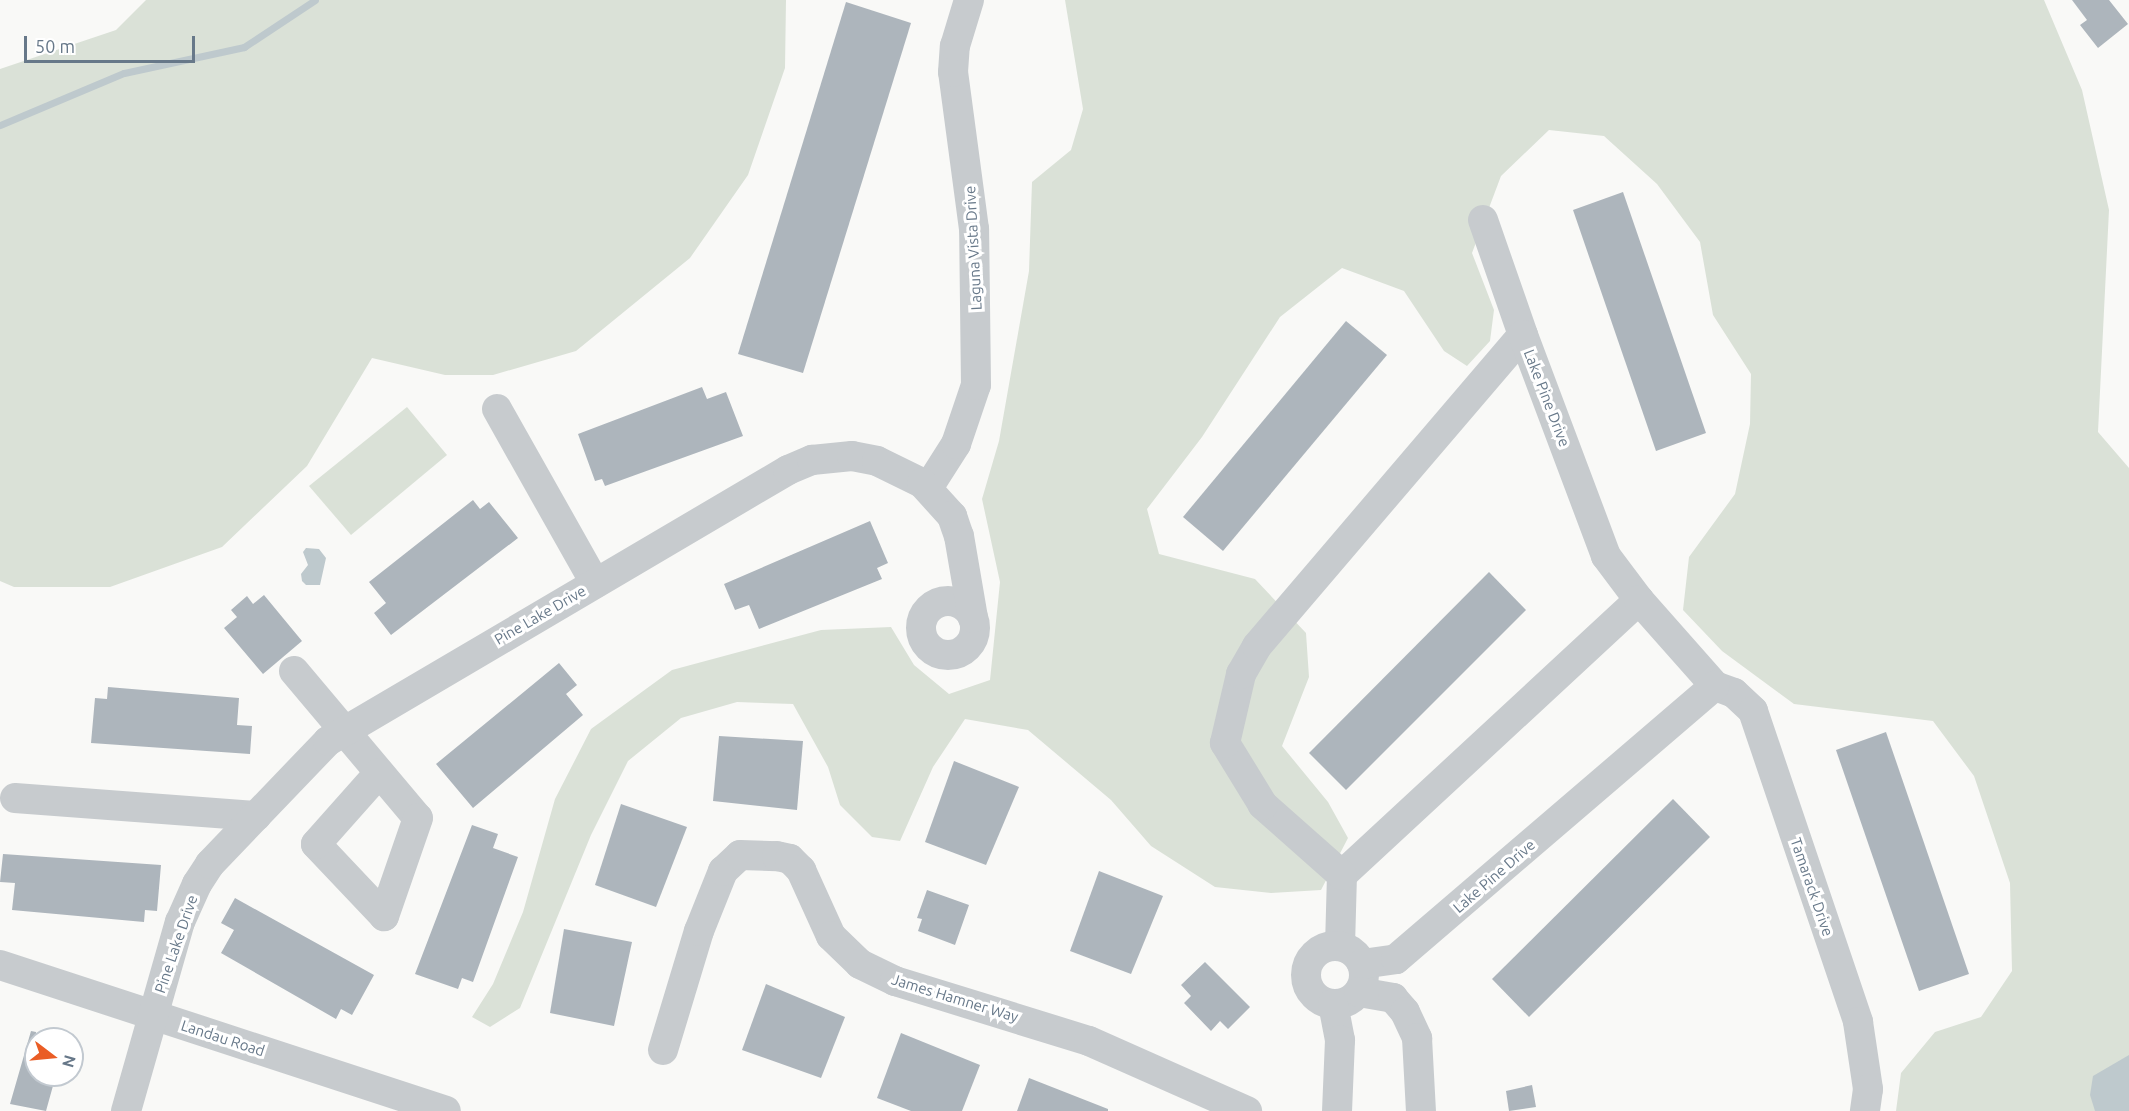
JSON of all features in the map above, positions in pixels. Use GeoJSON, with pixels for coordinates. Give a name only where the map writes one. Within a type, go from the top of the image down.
{"type":"FeatureCollection","features":[{"type":"Feature","properties":{"kind":"street","name":"Laguna Vista Drive"},"geometry":{"type":"LineString","coordinates":[[928,488],[956,444],[976,385],[974,230],[953,72],[955,46],[969,0]]}},
{"type":"Feature","properties":{"kind":"street"},"geometry":{"type":"LineString","coordinates":[[1483,220],[1523,335]]}},
{"type":"Feature","properties":{"kind":"street","name":"Lake Pine Drive"},"geometry":{"type":"LineString","coordinates":[[1342,875],[1263,805],[1225,743],[1241,674],[1257,646],[1523,335],[1606,556],[1639,600],[1715,686],[1396,959],[1349,977]]}},
{"type":"Feature","properties":{"kind":"street"},"geometry":{"type":"LineString","coordinates":[[497,409],[595,583]]}},
{"type":"Feature","properties":{"kind":"street","name":"Pine Lake Drive"},"geometry":{"type":"LineString","coordinates":[[126,1111],[180,922],[197,885],[210,864],[328,741],[788,470],[812,460],[852,456],[877,461],[907,474],[928,488],[952,516],[959,536],[974,618]]}},
{"type":"Feature","properties":{"kind":"street"},"geometry":{"type":"LineString","coordinates":[[1337,1111],[1340,1040],[1349,977],[1342,875],[1639,600]]}},
{"type":"Feature","properties":{"kind":"street"},"geometry":{"type":"LineString","coordinates":[[294,671],[379,773]]}},
{"type":"Feature","properties":{"kind":"street","name":"Tamarack Drive"},"geometry":{"type":"LineString","coordinates":[[1715,686],[1734,693],[1754,711],[1858,1022],[1868,1089],[1865,1111]]}},
{"type":"Feature","properties":{"kind":"street"},"geometry":{"type":"LineString","coordinates":[[15,798],[256,816]]}},
{"type":"Feature","properties":{"kind":"street","name":"James Hamner Way"},"geometry":{"type":"LineString","coordinates":[[663,1050],[699,931],[723,871],[740,855],[777,856],[790,859],[801,870],[831,936],[860,964],[895,981],[1089,1041],[1247,1111]]}},
{"type":"Feature","properties":{"kind":"street","name":"Landau Road"},"geometry":{"type":"LineString","coordinates":[[0,965],[438,1110]]}},
{"type":"Feature","properties":{"kind":"street"},"geometry":{"type":"LineString","coordinates":[[1349,977],[1394,998],[1405,1011],[1417,1038],[1421,1111]]}},
{"type":"Feature","properties":{"kind":"shaded area"},"geometry":{"type":"Polygon","coordinates":[[[146,0],[786,0],[785,68],[748,175],[690,258],[576,351],[493,375],[445,375],[372,358],[307,466],[222,547],[110,587],[14,587],[0,581],[0,69],[116,30],[146,0]]]}},
{"type":"Feature","properties":{"kind":"shaded area"},"geometry":{"type":"Polygon","coordinates":[[[1065,0],[2044,0],[2082,90],[2109,210],[2098,432],[2129,468],[2129,1111],[1896,1111],[1901,1073],[1935,1032],[1981,1017],[2012,971],[2010,883],[1974,776],[1933,721],[1794,704],[1722,651],[1683,610],[1689,557],[1735,494],[1750,424],[1751,374],[1713,315],[1700,242],[1657,184],[1604,136],[1549,130],[1501,176],[1472,253],[1494,310],[1490,341],[1467,366],[1444,351],[1404,291],[1342,268],[1280,317],[1202,437],[1147,509],[1159,554],[1255,579],[1306,633],[1309,677],[1282,746],[1328,802],[1348,838],[1321,890],[1271,893],[1215,887],[1151,846],[1111,800],[1028,730],[965,719],[933,767],[900,841],[872,837],[840,805],[828,767],[793,704],[737,702],[681,718],[628,761],[591,835],[520,1008],[490,1027],[472,1017],[493,984],[523,912],[555,799],[591,729],[672,670],[821,630],[891,627],[914,665],[949,694],[990,680],[1000,582],[982,499],[999,441],[1029,271],[1032,182],[1071,150],[1083,109],[1065,0]]]}},
{"type":"Feature","properties":{"kind":"shaded area"},"geometry":{"type":"Polygon","coordinates":[[[407,407],[447,455],[351,535],[309,486],[407,407]]]}},
{"type":"Feature","properties":{"kind":"shaded area"},"geometry":{"type":"Polygon","coordinates":[[[306,548],[319,549],[326,558],[320,585],[306,585],[302,581],[301,574],[308,565],[303,552],[306,548]]]}},
{"type":"Feature","properties":{"kind":"shaded area"},"geometry":{"type":"Polygon","coordinates":[[[2129,1055],[2129,1111],[2095,1111],[2090,1095],[2093,1076],[2129,1055]]]}},
{"type":"Feature","properties":{"kind":"building"},"geometry":{"type":"Polygon","coordinates":[[[2072,0],[2109,0],[2128,24],[2098,48],[2080,25],[2087,20],[2072,0]]]}},
{"type":"Feature","properties":{"kind":"building"},"geometry":{"type":"Polygon","coordinates":[[[846,2],[911,23],[803,373],[738,354],[846,2]]]}},
{"type":"Feature","properties":{"kind":"building"},"geometry":{"type":"Polygon","coordinates":[[[1623,192],[1706,433],[1656,451],[1573,210],[1623,192]]]}},
{"type":"Feature","properties":{"kind":"building"},"geometry":{"type":"Polygon","coordinates":[[[1346,321],[1387,355],[1223,551],[1183,517],[1346,321]]]}},
{"type":"Feature","properties":{"kind":"building"},"geometry":{"type":"Polygon","coordinates":[[[702,387],[707,399],[726,392],[743,436],[605,486],[602,479],[595,481],[578,434],[702,387]]]}},
{"type":"Feature","properties":{"kind":"building"},"geometry":{"type":"Polygon","coordinates":[[[473,500],[480,509],[489,502],[518,538],[391,635],[374,613],[386,603],[369,582],[473,500]]]}},
{"type":"Feature","properties":{"kind":"building"},"geometry":{"type":"Polygon","coordinates":[[[870,521],[888,563],[877,568],[882,579],[759,629],[749,605],[735,610],[724,584],[870,521]]]}},
{"type":"Feature","properties":{"kind":"building"},"geometry":{"type":"Polygon","coordinates":[[[1489,572],[1526,610],[1346,790],[1309,753],[1489,572]]]}},
{"type":"Feature","properties":{"kind":"building"},"geometry":{"type":"Polygon","coordinates":[[[264,595],[302,641],[263,674],[224,628],[237,617],[231,610],[247,596],[253,604],[264,595]]]}},
{"type":"Feature","properties":{"kind":"building"},"geometry":{"type":"Polygon","coordinates":[[[559,663],[577,685],[566,694],[583,715],[473,808],[436,764],[559,663]]]}},
{"type":"Feature","properties":{"kind":"building"},"geometry":{"type":"Polygon","coordinates":[[[108,687],[239,698],[237,725],[252,726],[250,754],[91,743],[95,698],[107,699],[108,687]]]}},
{"type":"Feature","properties":{"kind":"building"},"geometry":{"type":"Polygon","coordinates":[[[1886,732],[1969,974],[1919,991],[1836,750],[1886,732]]]}},
{"type":"Feature","properties":{"kind":"building"},"geometry":{"type":"Polygon","coordinates":[[[719,736],[803,741],[797,810],[713,801],[719,736]]]}},
{"type":"Feature","properties":{"kind":"building"},"geometry":{"type":"Polygon","coordinates":[[[954,761],[1019,787],[986,865],[925,842],[954,761]]]}},
{"type":"Feature","properties":{"kind":"building"},"geometry":{"type":"Polygon","coordinates":[[[1673,799],[1710,837],[1529,1017],[1492,979],[1673,799]]]}},
{"type":"Feature","properties":{"kind":"building"},"geometry":{"type":"Polygon","coordinates":[[[621,804],[687,827],[656,907],[595,885],[621,804]]]}},
{"type":"Feature","properties":{"kind":"building"},"geometry":{"type":"Polygon","coordinates":[[[472,825],[498,834],[493,848],[518,857],[473,982],[462,978],[458,989],[415,974],[472,825]]]}},
{"type":"Feature","properties":{"kind":"building"},"geometry":{"type":"Polygon","coordinates":[[[3,854],[161,865],[157,911],[145,910],[144,922],[12,910],[15,883],[0,882],[3,854]]]}},
{"type":"Feature","properties":{"kind":"building"},"geometry":{"type":"Polygon","coordinates":[[[1099,871],[1163,896],[1131,974],[1070,951],[1099,871]]]}},
{"type":"Feature","properties":{"kind":"building"},"geometry":{"type":"Polygon","coordinates":[[[927,890],[969,905],[955,945],[918,931],[922,919],[917,918],[927,890]]]}},
{"type":"Feature","properties":{"kind":"building"},"geometry":{"type":"Polygon","coordinates":[[[235,898],[374,975],[352,1015],[341,1009],[336,1019],[221,953],[234,930],[221,923],[235,898]]]}},
{"type":"Feature","properties":{"kind":"building"},"geometry":{"type":"Polygon","coordinates":[[[564,929],[632,942],[614,1026],[550,1013],[564,929]]]}},
{"type":"Feature","properties":{"kind":"building"},"geometry":{"type":"Polygon","coordinates":[[[1205,962],[1250,1007],[1228,1029],[1220,1021],[1211,1031],[1184,1003],[1191,996],[1181,985],[1205,962]]]}},
{"type":"Feature","properties":{"kind":"building"},"geometry":{"type":"Polygon","coordinates":[[[766,984],[845,1017],[821,1078],[742,1050],[766,984]]]}},
{"type":"Feature","properties":{"kind":"building"},"geometry":{"type":"Polygon","coordinates":[[[901,1033],[980,1065],[962,1111],[911,1111],[877,1098],[901,1033]]]}},
{"type":"Feature","properties":{"kind":"building"},"geometry":{"type":"Polygon","coordinates":[[[24,1055],[24,1087],[53,1087],[46,1111],[10,1104],[24,1055]]]}},
{"type":"Feature","properties":{"kind":"building"},"geometry":{"type":"Polygon","coordinates":[[[1029,1078],[1108,1109],[1108,1111],[1017,1111],[1029,1078]]]}},
{"type":"Feature","properties":{"kind":"building"},"geometry":{"type":"Polygon","coordinates":[[[1532,1085],[1536,1107],[1509,1111],[1506,1091],[1532,1085]]]}},
{"type":"Feature","properties":{"kind":"waterway"},"geometry":{"type":"LineString","coordinates":[[0,125],[124,73],[244,47],[315,0]]}}]}
